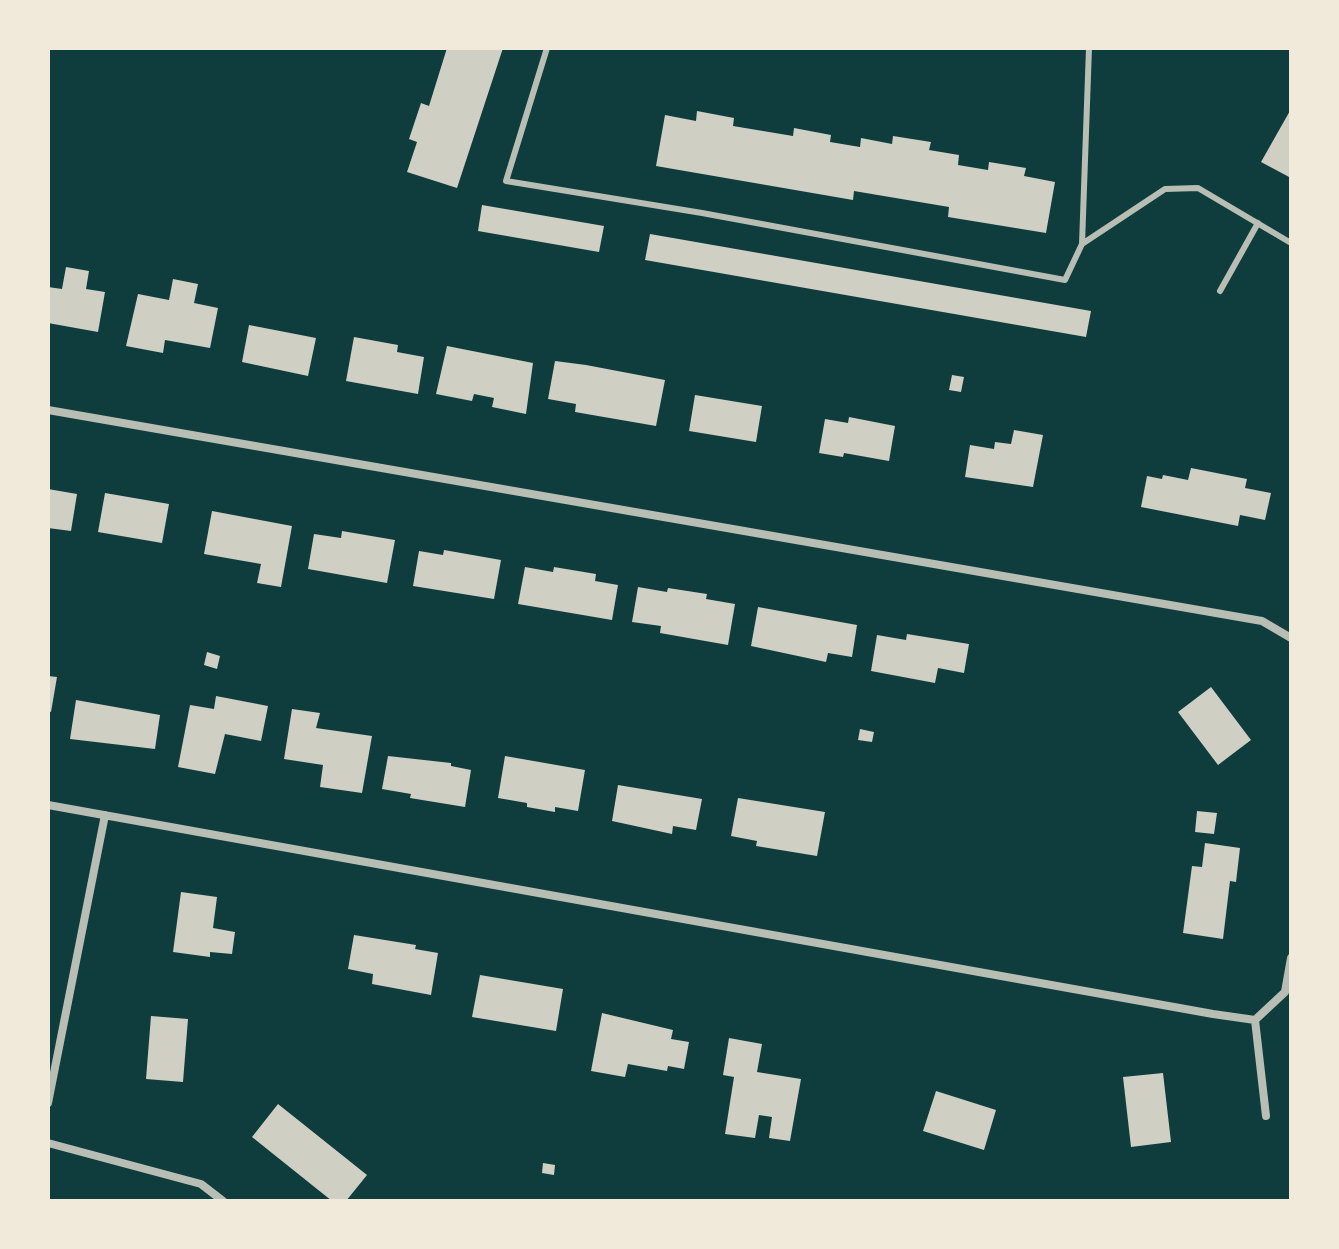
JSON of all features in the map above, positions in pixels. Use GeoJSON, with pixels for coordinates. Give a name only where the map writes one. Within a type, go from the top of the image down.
{"type":"FeatureCollection","features":[{"type":"Feature","properties":{"kind":"street"},"geometry":{"type":"LineString","coordinates":[[48,410],[1262,621],[1291,638]]}},
{"type":"Feature","properties":{"kind":"street"},"geometry":{"type":"LineString","coordinates":[[48,805],[1255,1020]]}},
{"type":"Feature","properties":{"kind":"street"},"geometry":{"type":"LineString","coordinates":[[48,1103],[105,815]]}},
{"type":"Feature","properties":{"kind":"street"},"geometry":{"type":"LineString","coordinates":[[1255,1020],[1285,992],[1291,958]]}},
{"type":"Feature","properties":{"kind":"street"},"geometry":{"type":"LineString","coordinates":[[1255,1020],[1266,1116]]}},
{"type":"Feature","properties":{"kind":"street"},"geometry":{"type":"LineString","coordinates":[[48,1143],[201,1184],[223,1201]]}},
{"type":"Feature","properties":{"kind":"lane"},"geometry":{"type":"LineString","coordinates":[[547,48],[506,181],[702,213],[1065,280],[1082,244],[1089,48]]}},
{"type":"Feature","properties":{"kind":"lane"},"geometry":{"type":"LineString","coordinates":[[1082,244],[1165,189],[1198,188],[1291,243]]}},
{"type":"Feature","properties":{"kind":"lane"},"geometry":{"type":"LineString","coordinates":[[1220,291],[1258,223]]}},
{"type":"Feature","properties":{"kind":"building"},"geometry":{"type":"Polygon","coordinates":[[[447,48],[503,48],[457,188],[407,172],[417,142],[409,139],[421,103],[429,106],[447,48]]]}},
{"type":"Feature","properties":{"kind":"building"},"geometry":{"type":"Polygon","coordinates":[[[1291,109],[1291,178],[1261,162],[1291,109]]]}},
{"type":"Feature","properties":{"kind":"building"},"geometry":{"type":"Polygon","coordinates":[[[697,111],[734,118],[733,126],[793,136],[794,128],[831,135],[830,142],[860,147],[861,138],[892,144],[893,136],[931,142],[929,150],[959,155],[958,165],[988,170],[989,162],[1026,168],[1024,176],[1055,182],[1046,233],[948,217],[949,207],[854,191],[853,200],[656,166],[665,115],[696,121],[697,111]]]}},
{"type":"Feature","properties":{"kind":"building"},"geometry":{"type":"Polygon","coordinates":[[[482,205],[604,226],[599,252],[478,231],[482,205]]]}},
{"type":"Feature","properties":{"kind":"building"},"geometry":{"type":"Polygon","coordinates":[[[650,234],[1091,311],[1086,337],[645,260],[650,234]]]}},
{"type":"Feature","properties":{"kind":"building"},"geometry":{"type":"Polygon","coordinates":[[[66,267],[89,271],[86,289],[105,292],[98,332],[48,323],[48,287],[62,289],[66,267]]]}},
{"type":"Feature","properties":{"kind":"building"},"geometry":{"type":"Polygon","coordinates":[[[173,279],[198,284],[194,303],[218,308],[210,348],[165,340],[163,353],[126,346],[138,294],[169,300],[173,279]]]}},
{"type":"Feature","properties":{"kind":"building"},"geometry":{"type":"Polygon","coordinates":[[[249,325],[316,338],[308,376],[242,362],[249,325]]]}},
{"type":"Feature","properties":{"kind":"building"},"geometry":{"type":"Polygon","coordinates":[[[354,337],[398,345],[397,352],[424,357],[418,394],[346,381],[354,337]]]}},
{"type":"Feature","properties":{"kind":"building"},"geometry":{"type":"Polygon","coordinates":[[[447,346],[533,363],[526,414],[492,407],[494,398],[474,394],[472,401],[436,394],[447,346]]]}},
{"type":"Feature","properties":{"kind":"building"},"geometry":{"type":"Polygon","coordinates":[[[555,361],[665,380],[656,426],[575,412],[576,404],[548,399],[555,361]]]}},
{"type":"Feature","properties":{"kind":"building"},"geometry":{"type":"Polygon","coordinates":[[[952,375],[964,377],[961,392],[949,390],[952,375]]]}},
{"type":"Feature","properties":{"kind":"building"},"geometry":{"type":"Polygon","coordinates":[[[695,395],[762,406],[756,442],[689,431],[695,395]]]}},
{"type":"Feature","properties":{"kind":"building"},"geometry":{"type":"Polygon","coordinates":[[[849,417],[895,426],[889,461],[844,453],[843,457],[819,453],[825,419],[848,423],[849,417]]]}},
{"type":"Feature","properties":{"kind":"building"},"geometry":{"type":"Polygon","coordinates":[[[1014,430],[1043,435],[1033,487],[965,477],[970,445],[994,449],[995,442],[1011,444],[1014,430]]]}},
{"type":"Feature","properties":{"kind":"building"},"geometry":{"type":"Polygon","coordinates":[[[1191,468],[1247,479],[1245,488],[1271,493],[1265,520],[1240,515],[1238,526],[1141,507],[1147,476],[1162,479],[1163,475],[1188,480],[1191,468]]]}},
{"type":"Feature","properties":{"kind":"building"},"geometry":{"type":"Polygon","coordinates":[[[48,489],[77,494],[71,531],[48,528],[48,489]]]}},
{"type":"Feature","properties":{"kind":"building"},"geometry":{"type":"Polygon","coordinates":[[[105,493],[169,504],[162,543],[98,532],[105,493]]]}},
{"type":"Feature","properties":{"kind":"building"},"geometry":{"type":"Polygon","coordinates":[[[212,511],[292,526],[281,587],[257,583],[261,564],[204,554],[212,511]]]}},
{"type":"Feature","properties":{"kind":"building"},"geometry":{"type":"Polygon","coordinates":[[[342,531],[395,540],[387,583],[308,569],[314,534],[341,538],[342,531]]]}},
{"type":"Feature","properties":{"kind":"building"},"geometry":{"type":"Polygon","coordinates":[[[444,550],[501,560],[494,599],[413,586],[419,551],[443,555],[444,550]]]}},
{"type":"Feature","properties":{"kind":"building"},"geometry":{"type":"Polygon","coordinates":[[[525,567],[553,572],[554,567],[596,574],[595,581],[618,585],[612,620],[518,604],[525,567]]]}},
{"type":"Feature","properties":{"kind":"building"},"geometry":{"type":"Polygon","coordinates":[[[638,587],[707,594],[706,599],[735,604],[728,645],[660,633],[661,626],[632,622],[638,587]]]}},
{"type":"Feature","properties":{"kind":"building"},"geometry":{"type":"Polygon","coordinates":[[[758,607],[857,625],[852,657],[828,653],[826,662],[751,646],[758,607]]]}},
{"type":"Feature","properties":{"kind":"building"},"geometry":{"type":"Polygon","coordinates":[[[907,634],[969,644],[964,673],[938,668],[935,683],[871,671],[877,635],[906,640],[907,634]]]}},
{"type":"Feature","properties":{"kind":"building"},"geometry":{"type":"Polygon","coordinates":[[[207,652],[220,656],[217,669],[204,665],[207,652]]]}},
{"type":"Feature","properties":{"kind":"building"},"geometry":{"type":"Polygon","coordinates":[[[48,676],[57,677],[51,712],[48,711],[48,676]]]}},
{"type":"Feature","properties":{"kind":"building"},"geometry":{"type":"Polygon","coordinates":[[[1211,687],[1251,740],[1218,765],[1178,712],[1211,687]]]}},
{"type":"Feature","properties":{"kind":"building"},"geometry":{"type":"Polygon","coordinates":[[[216,696],[268,706],[261,741],[225,734],[215,774],[178,767],[190,705],[214,709],[216,696]]]}},
{"type":"Feature","properties":{"kind":"building"},"geometry":{"type":"Polygon","coordinates":[[[76,700],[160,715],[155,749],[70,739],[76,700]]]}},
{"type":"Feature","properties":{"kind":"building"},"geometry":{"type":"Polygon","coordinates":[[[292,709],[320,713],[316,728],[372,736],[362,793],[320,787],[323,765],[284,759],[292,709]]]}},
{"type":"Feature","properties":{"kind":"building"},"geometry":{"type":"Polygon","coordinates":[[[860,729],[874,732],[872,742],[858,740],[860,729]]]}},
{"type":"Feature","properties":{"kind":"building"},"geometry":{"type":"Polygon","coordinates":[[[388,756],[451,763],[451,766],[471,770],[465,807],[410,798],[411,794],[382,789],[388,756]]]}},
{"type":"Feature","properties":{"kind":"building"},"geometry":{"type":"Polygon","coordinates":[[[505,756],[585,770],[578,811],[555,807],[555,812],[498,798],[505,756]]]}},
{"type":"Feature","properties":{"kind":"building"},"geometry":{"type":"Polygon","coordinates":[[[618,785],[702,799],[696,830],[673,826],[672,834],[612,821],[618,785]]]}},
{"type":"Feature","properties":{"kind":"building"},"geometry":{"type":"Polygon","coordinates":[[[738,798],[825,812],[817,856],[756,846],[757,841],[731,836],[738,798]]]}},
{"type":"Feature","properties":{"kind":"building"},"geometry":{"type":"Polygon","coordinates":[[[1197,811],[1217,813],[1214,834],[1195,832],[1197,811]]]}},
{"type":"Feature","properties":{"kind":"building"},"geometry":{"type":"Polygon","coordinates":[[[1205,843],[1240,848],[1236,882],[1230,881],[1223,939],[1183,933],[1192,866],[1202,867],[1205,843]]]}},
{"type":"Feature","properties":{"kind":"building"},"geometry":{"type":"Polygon","coordinates":[[[181,892],[217,897],[213,928],[235,932],[232,954],[210,952],[210,957],[173,952],[181,892]]]}},
{"type":"Feature","properties":{"kind":"building"},"geometry":{"type":"Polygon","coordinates":[[[354,935],[416,945],[415,949],[438,953],[431,995],[372,984],[373,974],[348,969],[354,935]]]}},
{"type":"Feature","properties":{"kind":"building"},"geometry":{"type":"Polygon","coordinates":[[[480,975],[563,989],[556,1031],[472,1017],[480,975]]]}},
{"type":"Feature","properties":{"kind":"building"},"geometry":{"type":"Polygon","coordinates":[[[602,1013],[673,1030],[671,1039],[689,1042],[684,1069],[668,1066],[667,1071],[628,1064],[625,1077],[591,1071],[602,1013]]]}},
{"type":"Feature","properties":{"kind":"building"},"geometry":{"type":"Polygon","coordinates":[[[151,1016],[188,1019],[183,1082],[146,1079],[151,1016]]]}},
{"type":"Feature","properties":{"kind":"building"},"geometry":{"type":"Polygon","coordinates":[[[729,1038],[762,1044],[757,1072],[801,1079],[790,1141],[769,1138],[772,1117],[759,1115],[755,1138],[725,1134],[734,1077],[723,1075],[729,1038]]]}},
{"type":"Feature","properties":{"kind":"building"},"geometry":{"type":"Polygon","coordinates":[[[1163,1073],[1171,1142],[1131,1147],[1123,1077],[1163,1073]]]}},
{"type":"Feature","properties":{"kind":"building"},"geometry":{"type":"Polygon","coordinates":[[[936,1091],[996,1110],[984,1150],[923,1131],[936,1091]]]}},
{"type":"Feature","properties":{"kind":"building"},"geometry":{"type":"Polygon","coordinates":[[[278,1104],[367,1175],[346,1201],[332,1201],[252,1137],[278,1104]]]}},
{"type":"Feature","properties":{"kind":"building"},"geometry":{"type":"Polygon","coordinates":[[[543,1163],[555,1165],[554,1175],[542,1173],[543,1163]]]}}]}
